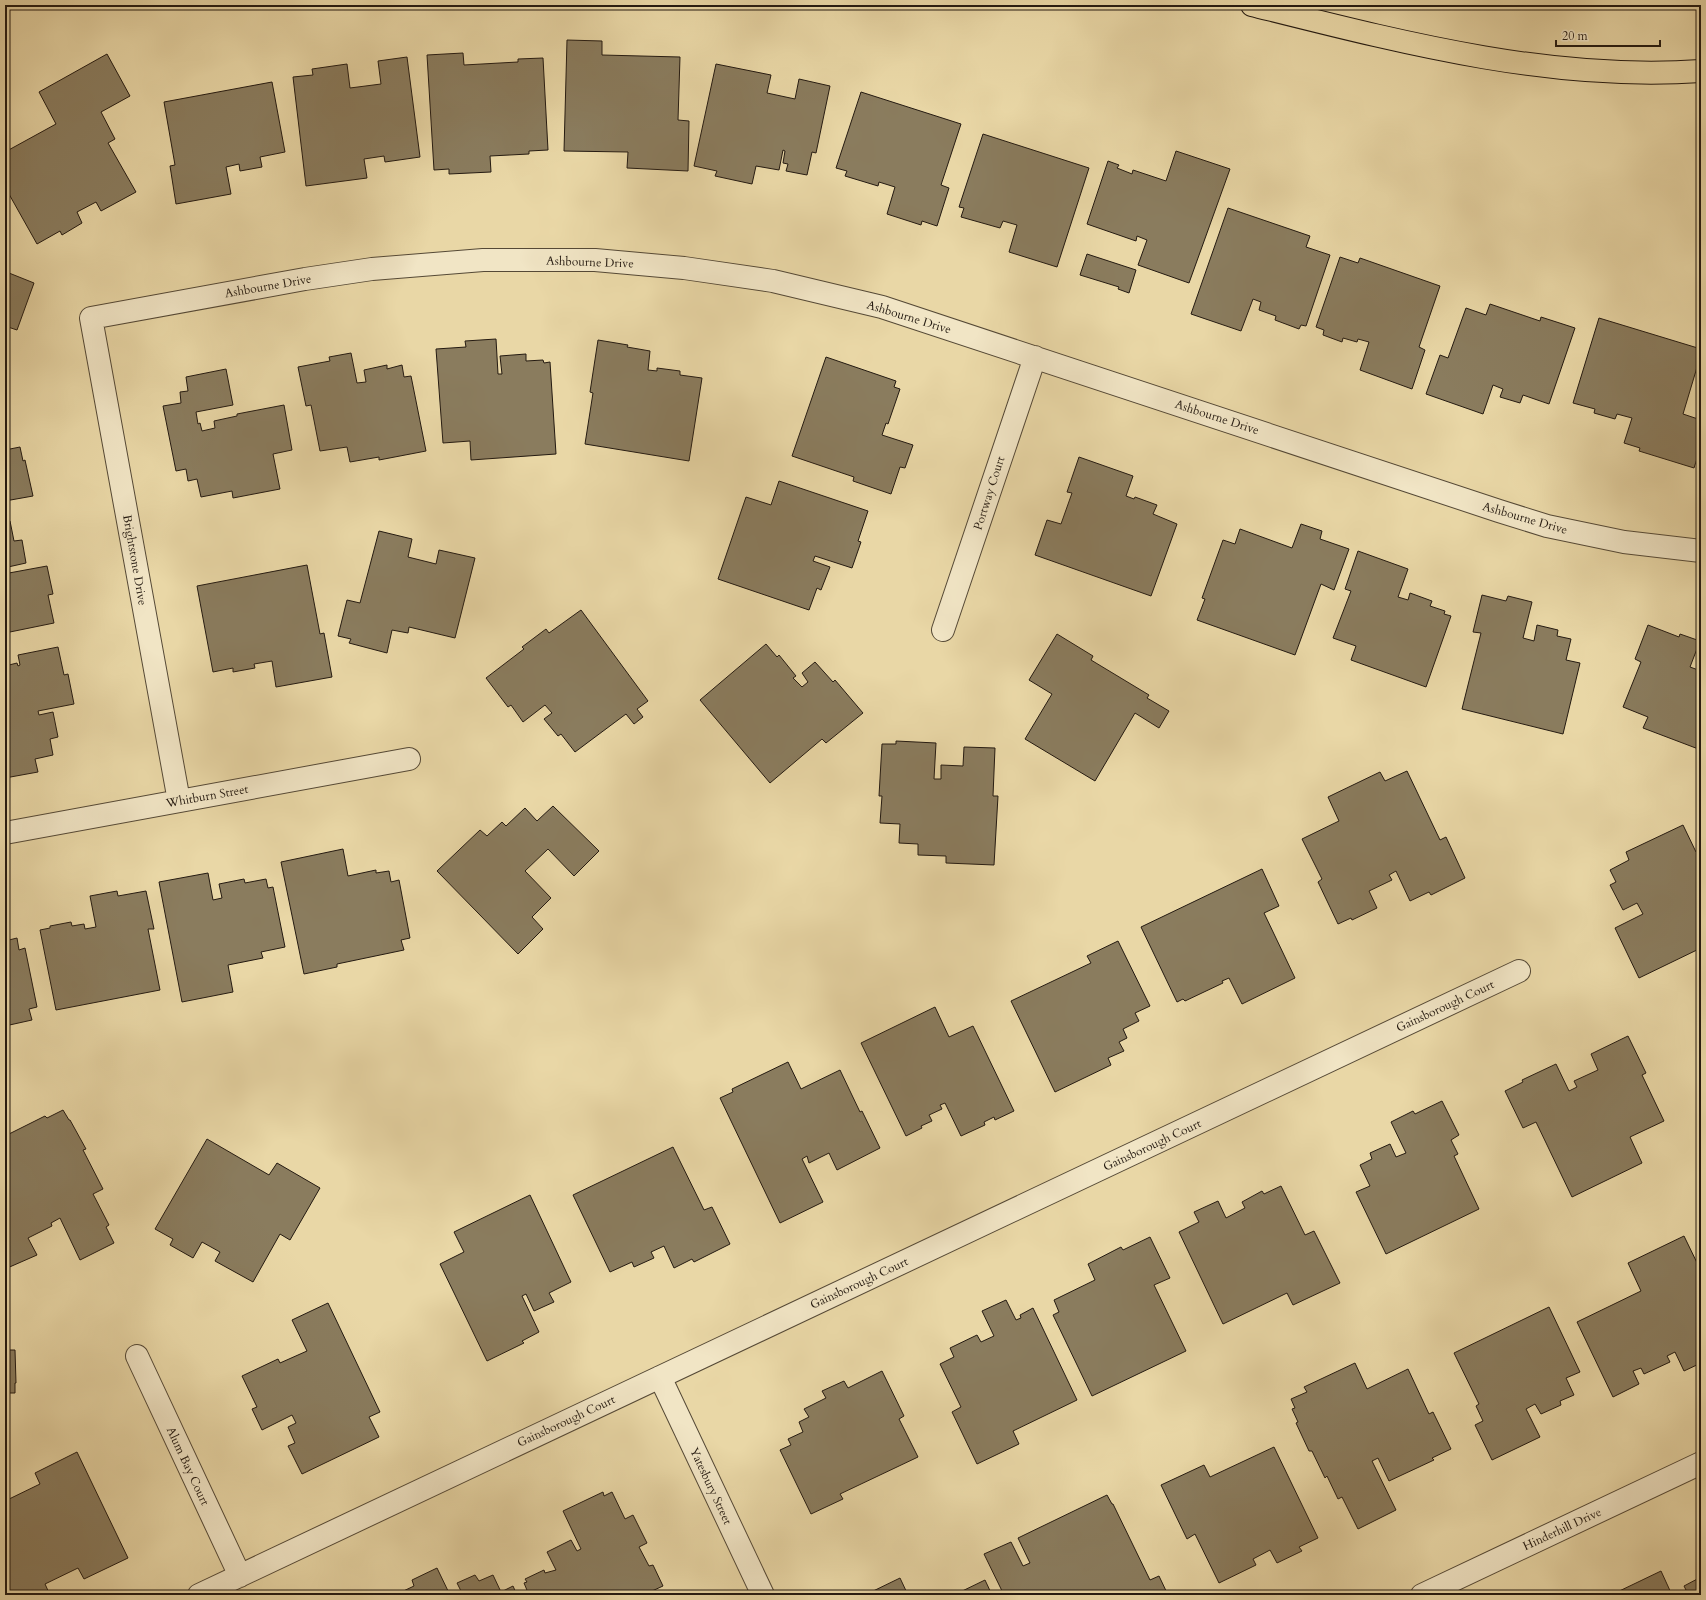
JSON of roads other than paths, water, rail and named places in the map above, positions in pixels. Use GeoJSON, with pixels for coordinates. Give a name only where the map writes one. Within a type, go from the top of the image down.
{"type":"FeatureCollection","features":[{"type":"Feature","properties":{"kind":"highway"},"geometry":{"type":"LineString","coordinates":[[1252,5],[1399,42],[1533,65],[1613,72],[1701,71]]}},
{"type":"Feature","properties":{"kind":"street","name":"Ashbourne Drive"},"geometry":{"type":"LineString","coordinates":[[91,318],[305,279],[372,269],[483,260],[595,260],[684,268],[773,281],[882,307],[1035,356],[1547,526],[1624,542],[1701,551]]}},
{"type":"Feature","properties":{"kind":"street","name":"Brightstone Drive"},"geometry":{"type":"LineString","coordinates":[[91,318],[179,801]]}},
{"type":"Feature","properties":{"kind":"street","name":"Portway Court"},"geometry":{"type":"LineString","coordinates":[[943,630],[1035,356]]}},
{"type":"Feature","properties":{"kind":"street","name":"Whitburn Street"},"geometry":{"type":"LineString","coordinates":[[5,833],[409,759]]}},
{"type":"Feature","properties":{"kind":"street","name":"Gainsborough Court"},"geometry":{"type":"LineString","coordinates":[[199,1595],[1519,971]]}},
{"type":"Feature","properties":{"kind":"street","name":"Alum Bay Court"},"geometry":{"type":"LineString","coordinates":[[137,1356],[240,1576]]}},
{"type":"Feature","properties":{"kind":"street","name":"Yatesbury Street"},"geometry":{"type":"LineString","coordinates":[[660,1377],[763,1595]]}},
{"type":"Feature","properties":{"kind":"street","name":"Hinderhill Drive"},"geometry":{"type":"LineString","coordinates":[[1422,1595],[1701,1463]]}}]}
